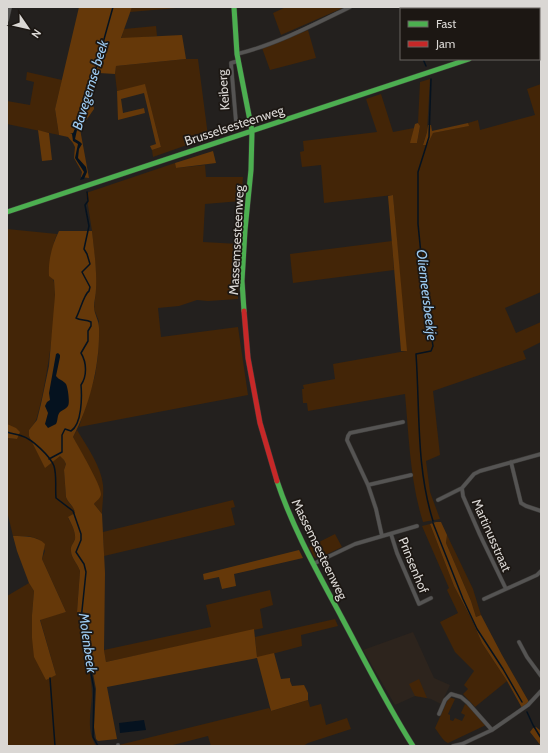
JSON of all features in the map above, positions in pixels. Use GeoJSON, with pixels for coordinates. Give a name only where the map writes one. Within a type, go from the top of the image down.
{"type":"FeatureCollection","features":[{"type":"Feature","properties":{"kind":"main road","name":"Keiberg"},"geometry":{"type":"LineString","coordinates":[[234,7],[237,54],[252,131]]}},
{"type":"Feature","properties":{"kind":"main road","name":"Brusselsesteenweg"},"geometry":{"type":"LineString","coordinates":[[7,212],[466,60]]}},
{"type":"Feature","properties":{"kind":"main road","name":"Massemsesteenweg"},"geometry":{"type":"LineString","coordinates":[[252,131],[251,170],[242,281],[248,358],[260,424],[268,453],[292,522],[394,716],[413,746]]}},
{"type":"Feature","properties":{"kind":"street"},"geometry":{"type":"LineString","coordinates":[[7,20],[10,7]]}},
{"type":"Feature","properties":{"kind":"street"},"geometry":{"type":"LineString","coordinates":[[237,54],[249,52],[303,30],[350,7]]}},
{"type":"Feature","properties":{"kind":"street","name":"Keiberg"},"geometry":{"type":"LineString","coordinates":[[236,122],[231,63],[238,60]]}},
{"type":"Feature","properties":{"kind":"street","name":"Prinsenhof"},"geometry":{"type":"LineString","coordinates":[[382,536],[376,509],[368,485],[347,440],[350,434],[403,422]]}},
{"type":"Feature","properties":{"kind":"street"},"geometry":{"type":"LineString","coordinates":[[438,500],[462,488],[474,474],[480,471],[541,454]]}},
{"type":"Feature","properties":{"kind":"street"},"geometry":{"type":"LineString","coordinates":[[511,462],[521,503],[541,511]]}},
{"type":"Feature","properties":{"kind":"street"},"geometry":{"type":"LineString","coordinates":[[368,485],[411,475]]}},
{"type":"Feature","properties":{"kind":"street","name":"Martinusstraat"},"geometry":{"type":"LineString","coordinates":[[462,488],[463,496],[506,589]]}},
{"type":"Feature","properties":{"kind":"street","name":"Prinsenhof"},"geometry":{"type":"LineString","coordinates":[[313,564],[355,544],[417,526]]}},
{"type":"Feature","properties":{"kind":"street","name":"Prinsenhof"},"geometry":{"type":"LineString","coordinates":[[391,534],[397,553],[419,604],[431,598]]}},
{"type":"Feature","properties":{"kind":"street","name":"Martinusstraat"},"geometry":{"type":"LineString","coordinates":[[484,599],[537,575],[541,571]]}},
{"type":"Feature","properties":{"kind":"street"},"geometry":{"type":"LineString","coordinates":[[519,642],[526,657],[541,676]]}},
{"type":"Feature","properties":{"kind":"street"},"geometry":{"type":"LineString","coordinates":[[453,746],[462,744],[492,730],[528,705],[541,691]]}},
{"type":"Feature","properties":{"kind":"street"},"geometry":{"type":"LineString","coordinates":[[439,714],[445,700],[451,694],[461,697],[492,730]]}},
{"type":"Feature","properties":{"kind":"shaded area"},"geometry":{"type":"Polygon","coordinates":[[[79,7],[132,7],[121,38],[182,35],[186,59],[116,66],[115,74],[99,73],[92,94],[94,109],[80,129],[89,178],[81,177],[82,172],[74,158],[75,147],[73,143],[68,137],[59,135],[55,109],[79,7]]]}},
{"type":"Feature","properties":{"kind":"shaded area"},"geometry":{"type":"Polygon","coordinates":[[[132,7],[188,7],[130,12],[132,7]]]}},
{"type":"Feature","properties":{"kind":"shaded area"},"geometry":{"type":"Polygon","coordinates":[[[286,7],[345,7],[281,35],[273,13],[286,7]]]}},
{"type":"Feature","properties":{"kind":"shaded area"},"geometry":{"type":"Polygon","coordinates":[[[541,7],[541,26],[540,8],[458,8],[541,7]]]}},
{"type":"Feature","properties":{"kind":"shaded area"},"geometry":{"type":"Polygon","coordinates":[[[156,26],[157,36],[121,39],[124,29],[156,26]]]}},
{"type":"Feature","properties":{"kind":"shaded area"},"geometry":{"type":"Polygon","coordinates":[[[308,30],[316,58],[270,70],[262,48],[308,30]]]}},
{"type":"Feature","properties":{"kind":"shaded area"},"geometry":{"type":"Polygon","coordinates":[[[198,59],[208,136],[153,157],[152,150],[161,147],[145,85],[117,91],[115,74],[116,66],[198,59]]]}},
{"type":"Feature","properties":{"kind":"shaded area"},"geometry":{"type":"Polygon","coordinates":[[[27,72],[62,80],[55,109],[59,135],[7,124],[7,101],[30,105],[34,82],[26,80],[27,72]]]}},
{"type":"Feature","properties":{"kind":"shaded area"},"geometry":{"type":"Polygon","coordinates":[[[430,79],[427,132],[423,144],[433,133],[468,126],[468,123],[478,120],[480,130],[535,115],[527,89],[541,84],[541,292],[505,308],[516,333],[541,322],[541,342],[523,351],[526,359],[433,391],[440,455],[426,461],[430,492],[440,519],[423,522],[415,491],[405,394],[308,411],[307,403],[303,403],[303,385],[335,379],[333,364],[406,351],[393,195],[324,203],[321,165],[302,167],[300,152],[304,151],[303,141],[377,132],[366,99],[381,94],[393,132],[414,128],[411,142],[417,143],[420,126],[418,123],[420,82],[430,79]]]}},
{"type":"Feature","properties":{"kind":"shaded area"},"geometry":{"type":"Polygon","coordinates":[[[145,84],[161,147],[152,150],[150,146],[156,144],[144,93],[121,99],[123,113],[144,108],[145,113],[118,120],[117,91],[145,84]]]}},
{"type":"Feature","properties":{"kind":"shaded area"},"geometry":{"type":"Polygon","coordinates":[[[418,123],[420,126],[417,143],[410,143],[415,124],[418,123]]]}},
{"type":"Feature","properties":{"kind":"shaded area"},"geometry":{"type":"Polygon","coordinates":[[[468,123],[469,126],[433,133],[427,145],[423,145],[428,125],[431,125],[432,131],[468,123]]]}},
{"type":"Feature","properties":{"kind":"shaded area"},"geometry":{"type":"Polygon","coordinates":[[[38,130],[49,133],[52,160],[42,161],[38,130]]]}},
{"type":"Feature","properties":{"kind":"shaded area"},"geometry":{"type":"Polygon","coordinates":[[[213,151],[216,163],[176,168],[175,163],[213,151]]]}},
{"type":"Feature","properties":{"kind":"shaded area"},"geometry":{"type":"Polygon","coordinates":[[[175,163],[176,168],[205,165],[206,177],[243,177],[241,201],[205,204],[203,242],[239,244],[238,299],[208,301],[197,300],[179,306],[158,308],[161,337],[238,327],[248,395],[79,427],[95,376],[98,356],[99,329],[99,321],[94,309],[96,271],[86,193],[175,163]]]}},
{"type":"Feature","properties":{"kind":"shaded area"},"geometry":{"type":"Polygon","coordinates":[[[393,195],[407,351],[401,351],[388,196],[393,195]]]}},
{"type":"Feature","properties":{"kind":"shaded area"},"geometry":{"type":"Polygon","coordinates":[[[7,229],[57,234],[54,242],[52,277],[55,286],[55,302],[51,345],[40,406],[36,421],[29,430],[60,455],[66,464],[64,470],[66,497],[75,513],[68,518],[75,533],[71,554],[80,571],[77,612],[80,612],[81,633],[90,675],[92,695],[90,727],[96,746],[7,746],[7,596],[29,583],[34,591],[32,638],[56,675],[40,619],[66,612],[42,559],[45,551],[38,539],[28,536],[13,536],[7,511],[7,438],[17,439],[7,424],[7,229]]]}},
{"type":"Feature","properties":{"kind":"shaded area"},"geometry":{"type":"Polygon","coordinates":[[[59,231],[92,231],[96,267],[94,307],[99,325],[98,356],[89,398],[73,437],[94,475],[101,494],[94,504],[102,514],[105,573],[104,650],[106,662],[254,629],[257,657],[274,653],[281,679],[290,678],[292,686],[304,685],[308,693],[308,700],[271,711],[257,658],[107,687],[117,739],[98,741],[96,739],[94,727],[96,689],[84,627],[85,613],[77,612],[80,571],[71,554],[75,533],[68,517],[75,513],[66,497],[64,470],[66,464],[60,456],[45,468],[29,436],[29,430],[37,420],[49,366],[55,295],[54,280],[49,276],[49,265],[52,247],[59,231]]]}},
{"type":"Feature","properties":{"kind":"shaded area"},"geometry":{"type":"Polygon","coordinates":[[[392,241],[394,270],[293,283],[290,254],[392,241]]]}},
{"type":"Feature","properties":{"kind":"shaded area"},"geometry":{"type":"Polygon","coordinates":[[[7,424],[16,428],[20,432],[17,439],[7,438],[7,424]]]}},
{"type":"Feature","properties":{"kind":"shaded area"},"geometry":{"type":"Polygon","coordinates":[[[77,430],[100,471],[103,489],[102,514],[94,504],[99,488],[73,437],[77,430]]]}},
{"type":"Feature","properties":{"kind":"shaded area"},"geometry":{"type":"Polygon","coordinates":[[[233,500],[235,507],[231,508],[235,525],[104,556],[103,532],[233,500]]]}},
{"type":"Feature","properties":{"kind":"shaded area"},"geometry":{"type":"Polygon","coordinates":[[[441,522],[447,535],[446,543],[471,601],[476,617],[481,615],[529,702],[522,708],[507,681],[482,643],[454,586],[430,524],[441,522]]]}},
{"type":"Feature","properties":{"kind":"shaded area"},"geometry":{"type":"Polygon","coordinates":[[[430,524],[454,586],[482,643],[507,681],[475,707],[463,694],[468,689],[464,685],[474,671],[455,652],[440,622],[458,613],[447,590],[449,588],[422,526],[430,524]]]}},
{"type":"Feature","properties":{"kind":"shaded area"},"geometry":{"type":"Polygon","coordinates":[[[335,534],[342,547],[321,557],[314,557],[309,547],[335,534]]]}},
{"type":"Feature","properties":{"kind":"shaded area"},"geometry":{"type":"Polygon","coordinates":[[[447,535],[473,589],[481,615],[476,617],[471,601],[446,543],[447,535]]]}},
{"type":"Feature","properties":{"kind":"shaded area"},"geometry":{"type":"Polygon","coordinates":[[[13,536],[35,538],[45,544],[42,559],[66,612],[40,620],[56,675],[46,680],[34,657],[32,615],[34,591],[29,583],[13,536]]]}},
{"type":"Feature","properties":{"kind":"shaded area"},"geometry":{"type":"Polygon","coordinates":[[[299,550],[303,558],[234,574],[236,586],[222,589],[219,577],[204,580],[203,574],[299,550]]]}},
{"type":"Feature","properties":{"kind":"shaded area"},"geometry":{"type":"Polygon","coordinates":[[[270,590],[273,605],[260,609],[263,628],[106,662],[104,650],[211,627],[206,605],[270,590]]]}},
{"type":"Feature","properties":{"kind":"shaded area"},"geometry":{"type":"Polygon","coordinates":[[[335,619],[338,626],[301,635],[302,646],[257,658],[255,637],[335,619]]]}},
{"type":"Feature","properties":{"kind":"shaded area"},"geometry":{"type":"Polygon","coordinates":[[[413,632],[434,678],[450,685],[441,704],[431,699],[415,696],[395,705],[363,650],[413,632]]]}},
{"type":"Feature","properties":{"kind":"shaded area"},"geometry":{"type":"Polygon","coordinates":[[[419,679],[427,698],[415,696],[409,684],[419,679]]]}},
{"type":"Feature","properties":{"kind":"shaded area"},"geometry":{"type":"Polygon","coordinates":[[[449,697],[455,699],[448,714],[450,715],[450,720],[453,721],[455,718],[462,721],[465,715],[461,713],[465,704],[472,708],[486,725],[448,743],[446,742],[435,728],[449,697]]]}},
{"type":"Feature","properties":{"kind":"shaded area"},"geometry":{"type":"Polygon","coordinates":[[[308,700],[310,707],[321,704],[326,725],[347,718],[351,729],[303,746],[211,746],[208,736],[169,746],[119,746],[269,708],[271,711],[308,700]]]}},
{"type":"Feature","properties":{"kind":"shaded area"},"geometry":{"type":"Polygon","coordinates":[[[536,727],[541,731],[541,746],[530,732],[536,727]]]}},
{"type":"Feature","properties":{"kind":"water"},"geometry":{"type":"Polygon","coordinates":[[[75,129],[77,130],[75,139],[82,144],[79,149],[78,158],[86,167],[87,172],[84,179],[80,180],[84,172],[75,158],[78,144],[73,141],[72,134],[70,134],[73,133],[75,129]]]}},
{"type":"Feature","properties":{"kind":"water"},"geometry":{"type":"Polygon","coordinates":[[[58,353],[60,357],[56,376],[66,384],[69,404],[59,413],[56,424],[48,428],[45,424],[48,413],[45,406],[50,400],[49,393],[56,354],[58,353]]]}},
{"type":"Feature","properties":{"kind":"water"},"geometry":{"type":"Polygon","coordinates":[[[144,720],[146,730],[120,733],[119,723],[144,720]]]}},
{"type":"Feature","properties":{"kind":"waterway","name":"Bavegemse beek"},"geometry":{"type":"LineString","coordinates":[[75,131],[84,111],[113,7]]}},
{"type":"Feature","properties":{"kind":"waterway","name":"Oliemeersbeekje"},"geometry":{"type":"LineString","coordinates":[[423,60],[426,66]]}},
{"type":"Feature","properties":{"kind":"waterway","name":"Oliemeersbeekje"},"geometry":{"type":"LineString","coordinates":[[431,79],[429,137],[418,172],[418,224],[426,304],[433,346],[431,351],[416,354],[421,459],[433,521]]}},
{"type":"Feature","properties":{"kind":"waterway","name":"Bavegemse beek"},"geometry":{"type":"LineString","coordinates":[[49,459],[62,452],[62,435],[65,429],[71,431],[75,428],[80,410],[81,385],[86,369],[81,353],[88,341],[88,331],[91,326],[91,322],[76,318],[90,287],[82,272],[90,264],[84,249],[89,226],[85,205],[88,201],[87,192]]}},
{"type":"Feature","properties":{"kind":"waterway","name":"Molenbeek"},"geometry":{"type":"LineString","coordinates":[[7,432],[26,438],[45,453],[52,462],[56,478],[56,498],[73,511],[81,534],[81,540],[76,552],[84,564],[86,572],[81,620],[94,689],[93,737],[98,746]]}},
{"type":"Feature","properties":{"kind":"waterway","name":"Oliemeersbeekje"},"geometry":{"type":"LineString","coordinates":[[433,523],[463,599],[477,629],[522,702]]}},
{"type":"Feature","properties":{"kind":"waterway"},"geometry":{"type":"LineString","coordinates":[[50,678],[55,746]]}},
{"type":"Feature","properties":{"kind":"waterway","name":"Oliemeersbeekje"},"geometry":{"type":"LineString","coordinates":[[527,712],[541,738]]}},
{"type":"Feature","properties":{"kind":"traffic: fast"},"geometry":{"type":"LineString","coordinates":[[234,7],[237,54],[252,131],[251,170],[242,281],[244,311]]}},
{"type":"Feature","properties":{"kind":"traffic: fast"},"geometry":{"type":"LineString","coordinates":[[7,212],[466,60]]}},
{"type":"Feature","properties":{"kind":"traffic: fast"},"geometry":{"type":"LineString","coordinates":[[277,481],[298,534],[315,568],[385,699],[413,746]]}},
{"type":"Feature","properties":{"kind":"traffic: jam"},"geometry":{"type":"LineString","coordinates":[[244,311],[248,358],[260,423],[277,481]]}}]}
